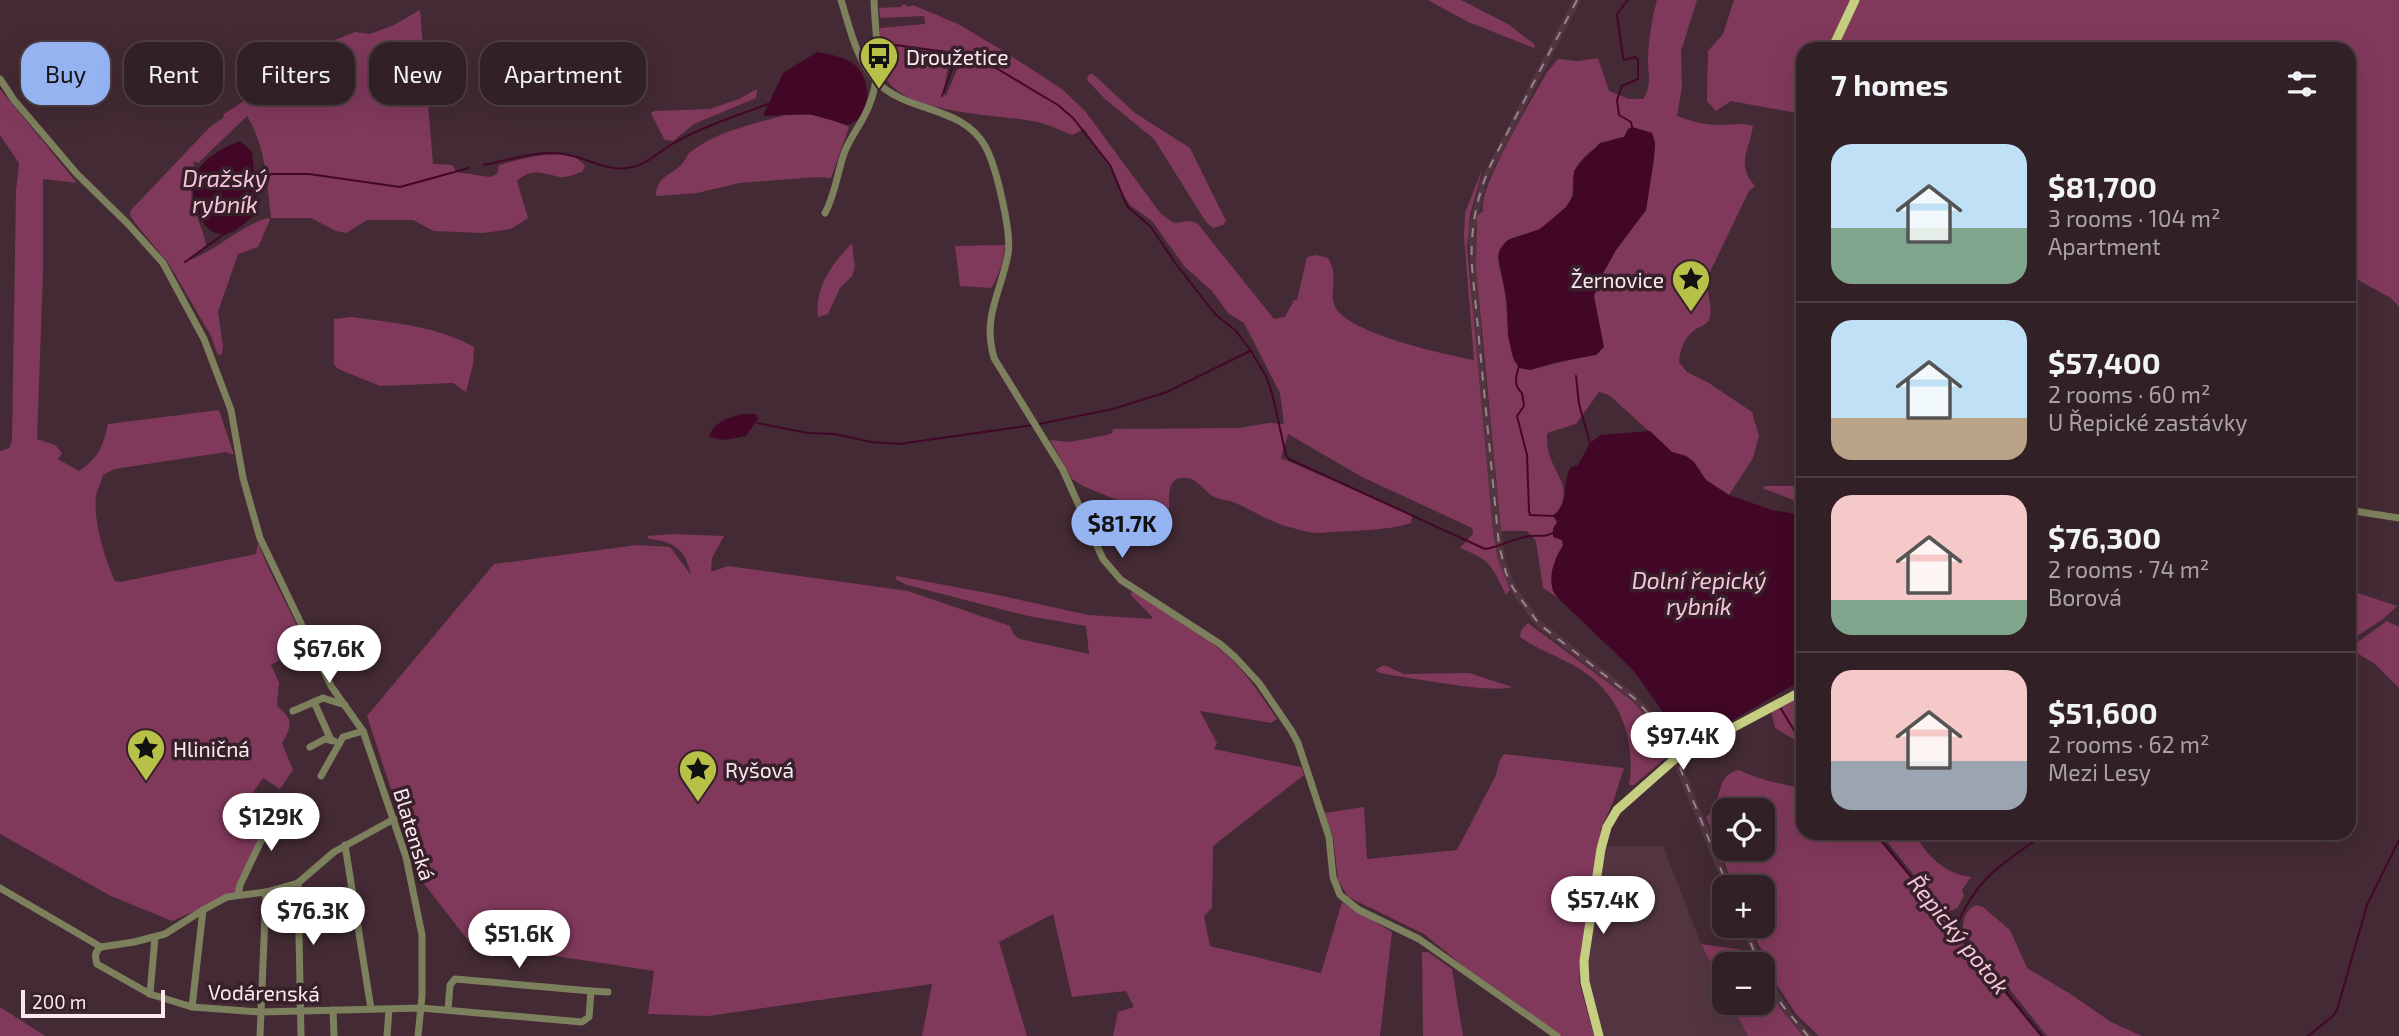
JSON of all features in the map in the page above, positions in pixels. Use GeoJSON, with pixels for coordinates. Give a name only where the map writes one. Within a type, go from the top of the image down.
{"type":"FeatureCollection","features":[{"type":"Feature","properties":{"kind":"main road"},"geometry":{"type":"LineString","coordinates":[[1835,42],[1855,0]]}},
{"type":"Feature","properties":{"kind":"main road"},"geometry":{"type":"LineString","coordinates":[[1599,1036],[1585,982],[1584,961],[1604,836],[1617,810],[1668,764],[1796,694]]}},
{"type":"Feature","properties":{"kind":"street"},"geometry":{"type":"LineString","coordinates":[[842,0],[855,46],[876,80],[893,94],[940,111],[964,124],[985,146],[1009,236],[1008,255],[990,322],[990,345],[1000,370],[1063,470],[1103,559],[1121,580],[1220,644],[1259,683],[1298,743],[1329,837],[1333,877],[1340,895],[1359,910],[1419,939],[1557,1036]]}},
{"type":"Feature","properties":{"kind":"street"},"geometry":{"type":"LineString","coordinates":[[825,213],[832,200],[845,152],[868,110],[879,67],[874,0]]}},
{"type":"Feature","properties":{"kind":"street","name":"Blatenská"},"geometry":{"type":"LineString","coordinates":[[0,79],[14,100],[68,163],[163,263],[204,339],[231,410],[243,478],[260,538],[331,686],[363,731],[406,857],[422,935],[418,1036]]}},
{"type":"Feature","properties":{"kind":"street"},"geometry":{"type":"LineString","coordinates":[[2356,511],[2399,518]]}},
{"type":"Feature","properties":{"kind":"street"},"geometry":{"type":"LineString","coordinates":[[293,711],[323,698],[345,705]]}},
{"type":"Feature","properties":{"kind":"street"},"geometry":{"type":"LineString","coordinates":[[314,702],[335,741]]}},
{"type":"Feature","properties":{"kind":"street"},"geometry":{"type":"LineString","coordinates":[[321,775],[335,741],[346,734],[363,731]]}},
{"type":"Feature","properties":{"kind":"street"},"geometry":{"type":"LineString","coordinates":[[310,747],[325,739],[335,741]]}},
{"type":"Feature","properties":{"kind":"street"},"geometry":{"type":"LineString","coordinates":[[238,895],[240,885],[271,820],[270,809]]}},
{"type":"Feature","properties":{"kind":"street"},"geometry":{"type":"LineString","coordinates":[[0,888],[101,947],[165,934],[227,897],[266,892],[298,883],[345,845],[394,818]]}},
{"type":"Feature","properties":{"kind":"street"},"geometry":{"type":"LineString","coordinates":[[345,845],[371,1009]]}},
{"type":"Feature","properties":{"kind":"street"},"geometry":{"type":"LineString","coordinates":[[298,883],[301,1036]]}},
{"type":"Feature","properties":{"kind":"street"},"geometry":{"type":"LineString","coordinates":[[260,1033],[266,892]]}},
{"type":"Feature","properties":{"kind":"street"},"geometry":{"type":"LineString","coordinates":[[192,1007],[203,910]]}},
{"type":"Feature","properties":{"kind":"street"},"geometry":{"type":"LineString","coordinates":[[149,994],[155,937]]}},
{"type":"Feature","properties":{"kind":"street","name":"Vodárenská"},"geometry":{"type":"LineString","coordinates":[[101,947],[95,956],[97,964],[149,994],[192,1007],[261,1012],[421,1008],[582,1022],[589,1017],[591,991]]}},
{"type":"Feature","properties":{"kind":"street"},"geometry":{"type":"LineString","coordinates":[[447,1010],[450,985],[455,979],[608,992]]}},
{"type":"Feature","properties":{"kind":"street"},"geometry":{"type":"LineString","coordinates":[[387,1036],[388,1009]]}},
{"type":"Feature","properties":{"kind":"street","name":"Vodárenská"},"geometry":{"type":"LineString","coordinates":[[333,1010],[334,1036]]}},
{"type":"Feature","properties":{"kind":"shaded area"},"geometry":{"type":"Polygon","coordinates":[[[1428,0],[1461,0],[1508,24],[1535,45],[1534,48],[1468,22],[1428,0]]]}},
{"type":"Feature","properties":{"kind":"shaded area"},"geometry":{"type":"Polygon","coordinates":[[[1573,0],[1581,0],[1486,183],[1475,231],[1481,333],[1505,559],[1516,587],[1541,621],[1636,695],[1658,719],[1679,757],[1712,838],[1712,858],[1672,760],[1652,723],[1631,700],[1536,626],[1510,590],[1498,560],[1474,333],[1468,230],[1480,181],[1573,0]]]}},
{"type":"Feature","properties":{"kind":"shaded area"},"geometry":{"type":"Polygon","coordinates":[[[1657,0],[1697,0],[1681,51],[1682,87],[1677,116],[1708,124],[1753,126],[1745,163],[1749,178],[1755,186],[1749,191],[1708,276],[1711,310],[1709,320],[1686,339],[1679,362],[1687,372],[1709,383],[1752,412],[1759,436],[1753,458],[1729,495],[1706,480],[1694,462],[1686,456],[1672,452],[1609,395],[1599,392],[1576,424],[1547,433],[1548,450],[1564,490],[1560,507],[1554,517],[1557,522],[1553,529],[1562,540],[1563,546],[1556,557],[1552,590],[1558,598],[1543,588],[1536,541],[1527,531],[1501,531],[1476,267],[1477,216],[1483,211],[1484,199],[1497,163],[1547,72],[1558,59],[1578,61],[1598,58],[1609,91],[1629,99],[1643,99],[1649,83],[1648,49],[1657,0]],[[1632,127],[1624,137],[1608,141],[1592,150],[1575,170],[1572,198],[1565,208],[1535,232],[1512,238],[1503,245],[1499,263],[1515,363],[1530,370],[1600,352],[1594,296],[1616,250],[1646,210],[1654,158],[1655,143],[1652,133],[1632,127]]]}},
{"type":"Feature","properties":{"kind":"shaded area"},"geometry":{"type":"Polygon","coordinates":[[[1734,0],[1851,0],[1831,42],[1796,42],[1796,113],[1731,101],[1716,111],[1707,101],[1708,51],[1723,34],[1734,0]]]}},
{"type":"Feature","properties":{"kind":"shaded area"},"geometry":{"type":"Polygon","coordinates":[[[1859,0],[2399,0],[2399,307],[2391,298],[2356,279],[2356,42],[1839,42],[1859,0]]]}},
{"type":"Feature","properties":{"kind":"shaded area"},"geometry":{"type":"Polygon","coordinates":[[[904,4],[909,7],[913,5],[958,24],[1062,89],[1085,111],[1161,214],[1174,223],[1197,223],[1274,319],[1285,317],[1294,300],[1297,300],[1307,257],[1317,255],[1328,258],[1332,266],[1334,304],[1347,319],[1362,328],[1401,342],[1474,360],[1464,236],[1465,213],[1483,167],[1470,215],[1467,247],[1493,532],[1498,560],[1510,590],[1506,595],[1489,565],[1460,548],[1473,534],[1472,528],[1362,477],[1288,434],[1281,458],[1412,515],[1411,523],[1366,530],[1320,533],[1306,531],[1282,525],[1233,502],[1217,498],[1197,482],[1187,478],[1173,482],[1169,510],[1162,517],[1158,517],[1072,479],[1050,440],[1069,442],[1107,435],[1112,433],[1113,429],[1239,428],[1269,423],[1284,424],[1280,393],[1244,323],[1228,313],[1212,291],[1185,267],[1152,221],[1131,206],[1120,191],[1111,168],[1084,129],[1072,135],[1032,121],[942,108],[919,102],[901,93],[888,81],[882,65],[882,54],[886,44],[894,44],[884,42],[880,38],[880,28],[925,24],[924,16],[880,18],[879,8],[900,7],[904,4]],[[943,51],[946,52],[948,68],[943,93],[946,96],[961,60],[968,56],[980,58],[1050,102],[973,52],[943,51]]]}},
{"type":"Feature","properties":{"kind":"shaded area"},"geometry":{"type":"Polygon","coordinates":[[[420,10],[423,42],[369,42],[369,105],[428,105],[433,164],[453,165],[456,172],[490,177],[497,174],[499,165],[557,154],[578,159],[585,166],[582,172],[563,177],[533,173],[517,181],[528,218],[511,229],[483,233],[434,231],[413,220],[367,220],[346,233],[336,231],[311,218],[271,218],[262,153],[247,116],[198,163],[193,161],[195,169],[192,198],[206,245],[188,261],[258,221],[268,218],[270,220],[258,247],[238,254],[218,312],[223,346],[222,354],[218,355],[211,336],[169,264],[135,223],[130,215],[131,210],[210,127],[238,105],[355,105],[355,42],[332,42],[355,32],[370,34],[394,25],[420,10]]]}},
{"type":"Feature","properties":{"kind":"shaded area"},"geometry":{"type":"Polygon","coordinates":[[[1089,74],[1093,74],[1135,113],[1190,148],[1226,221],[1223,225],[1213,228],[1206,222],[1154,139],[1105,99],[1087,80],[1089,74]]]}},
{"type":"Feature","properties":{"kind":"shaded area"},"geometry":{"type":"Polygon","coordinates":[[[0,89],[77,183],[43,179],[43,272],[37,439],[55,445],[62,453],[58,459],[79,471],[99,451],[108,424],[219,410],[234,455],[226,452],[115,469],[103,475],[96,497],[96,517],[115,581],[256,554],[258,543],[306,644],[271,665],[279,683],[277,706],[290,723],[282,743],[293,770],[280,789],[263,778],[236,817],[262,843],[236,893],[172,921],[111,896],[0,834],[0,451],[9,448],[12,440],[16,191],[19,163],[0,135],[0,89]]]}},
{"type":"Feature","properties":{"kind":"shaded area"},"geometry":{"type":"Polygon","coordinates":[[[757,89],[756,98],[694,124],[673,141],[665,140],[651,113],[710,109],[739,99],[757,89]]]}},
{"type":"Feature","properties":{"kind":"shaded area"},"geometry":{"type":"Polygon","coordinates":[[[785,115],[820,115],[849,127],[831,178],[739,183],[697,193],[656,196],[661,180],[702,144],[737,129],[785,115]]]}},
{"type":"Feature","properties":{"kind":"shaded area"},"geometry":{"type":"Polygon","coordinates":[[[852,243],[855,267],[852,276],[840,288],[828,314],[818,317],[819,295],[826,276],[852,243]]]}},
{"type":"Feature","properties":{"kind":"shaded area"},"geometry":{"type":"Polygon","coordinates":[[[1005,245],[1001,267],[991,288],[960,286],[955,246],[1005,245]]]}},
{"type":"Feature","properties":{"kind":"shaded area"},"geometry":{"type":"Polygon","coordinates":[[[352,317],[430,330],[474,347],[466,392],[453,383],[380,386],[338,369],[334,364],[334,319],[352,317]]]}},
{"type":"Feature","properties":{"kind":"shaded area"},"geometry":{"type":"Polygon","coordinates":[[[1796,486],[1796,501],[1762,488],[1796,486]]]}},
{"type":"Feature","properties":{"kind":"shaded area"},"geometry":{"type":"Polygon","coordinates":[[[647,536],[724,536],[712,558],[711,572],[728,566],[908,591],[1010,626],[1014,635],[1020,639],[1089,654],[1086,626],[1028,616],[907,585],[895,579],[897,576],[1088,615],[1152,619],[1130,594],[1133,592],[1202,636],[1238,667],[1277,719],[1271,723],[1200,711],[1217,743],[1214,749],[1301,767],[1304,775],[1213,846],[1212,908],[1204,916],[1210,946],[1321,973],[1342,902],[1392,932],[1380,1036],[1113,1036],[1118,1012],[1134,1007],[1126,991],[1072,997],[1053,914],[999,942],[1027,1036],[922,1036],[932,984],[708,1016],[648,1014],[654,971],[470,943],[421,880],[367,716],[494,564],[637,545],[670,547],[691,575],[686,560],[678,549],[647,536]]]}},
{"type":"Feature","properties":{"kind":"shaded area"},"geometry":{"type":"Polygon","coordinates":[[[2356,592],[2397,606],[2356,636],[2356,592]]]}},
{"type":"Feature","properties":{"kind":"shaded area"},"geometry":{"type":"Polygon","coordinates":[[[2387,621],[2399,627],[2399,688],[2375,664],[2356,652],[2356,643],[2387,621]]]}},
{"type":"Feature","properties":{"kind":"shaded area"},"geometry":{"type":"Polygon","coordinates":[[[1528,623],[1631,700],[1653,724],[1670,754],[1634,785],[1629,785],[1631,769],[1628,738],[1618,709],[1599,684],[1587,674],[1520,637],[1521,630],[1528,623]]]}},
{"type":"Feature","properties":{"kind":"shaded area"},"geometry":{"type":"Polygon","coordinates":[[[1384,665],[1404,674],[1469,673],[1512,687],[1469,687],[1375,670],[1384,665]]]}},
{"type":"Feature","properties":{"kind":"shaded area"},"geometry":{"type":"Polygon","coordinates":[[[1796,697],[1796,741],[1775,728],[1771,711],[1796,697]]]}},
{"type":"Feature","properties":{"kind":"shaded area"},"geometry":{"type":"Polygon","coordinates":[[[1504,754],[1624,768],[1601,829],[1581,957],[1579,981],[1594,1036],[1557,1036],[1424,934],[1348,897],[1338,880],[1333,836],[1324,813],[1364,807],[1367,859],[1457,850],[1504,754]]]}},
{"type":"Feature","properties":{"kind":"shaded area"},"geometry":{"type":"Polygon","coordinates":[[[1739,770],[1796,788],[1796,840],[1880,840],[2040,1036],[1819,1036],[1796,1014],[1777,985],[1775,952],[1764,952],[1756,938],[1775,938],[1775,875],[1729,875],[1724,861],[1775,861],[1775,798],[1717,798],[1722,784],[1731,773],[1739,770]]]}},
{"type":"Feature","properties":{"kind":"shaded area"},"geometry":{"type":"Polygon","coordinates":[[[1712,811],[1712,832],[1706,817],[1712,811]]]}},
{"type":"Feature","properties":{"kind":"shaded area"},"geometry":{"type":"Polygon","coordinates":[[[1886,840],[1919,840],[1930,856],[1944,868],[1971,877],[1962,890],[1964,896],[1957,908],[1945,913],[1886,840]]]}},
{"type":"Feature","properties":{"kind":"shaded area"},"geometry":{"type":"Polygon","coordinates":[[[1604,846],[1663,846],[1712,966],[1712,1015],[1737,1015],[1748,1036],[1604,1036],[1589,983],[1588,964],[1604,846]]]}},
{"type":"Feature","properties":{"kind":"shaded area"},"geometry":{"type":"Polygon","coordinates":[[[1713,861],[1721,861],[1727,875],[1719,875],[1713,861]]]}},
{"type":"Feature","properties":{"kind":"shaded area"},"geometry":{"type":"Polygon","coordinates":[[[1976,905],[1983,907],[2010,930],[2027,968],[2111,1022],[2142,1036],[2047,1036],[1963,931],[1965,916],[1976,905]]]}},
{"type":"Feature","properties":{"kind":"shaded area"},"geometry":{"type":"Polygon","coordinates":[[[1745,938],[1752,938],[1759,952],[1751,952],[1745,938]]]}},
{"type":"Feature","properties":{"kind":"shaded area"},"geometry":{"type":"Polygon","coordinates":[[[1701,944],[1744,952],[1712,952],[1712,966],[1701,944]]]}},
{"type":"Feature","properties":{"kind":"shaded area"},"geometry":{"type":"Polygon","coordinates":[[[1422,952],[1428,952],[1452,969],[1463,1036],[1423,1036],[1422,952]]]}},
{"type":"Feature","properties":{"kind":"shaded area"},"geometry":{"type":"Polygon","coordinates":[[[1775,987],[1795,1017],[1813,1036],[1803,1036],[1775,1000],[1775,987]]]}},
{"type":"Feature","properties":{"kind":"shaded area"},"geometry":{"type":"Polygon","coordinates":[[[1775,1000],[1803,1036],[1748,1036],[1737,1015],[1775,1015],[1775,1000]]]}},
{"type":"Feature","properties":{"kind":"shaded area"},"geometry":{"type":"Polygon","coordinates":[[[0,1007],[45,1036],[0,1036],[0,1007]]]}},
{"type":"Feature","properties":{"kind":"water"},"geometry":{"type":"Polygon","coordinates":[[[817,52],[846,59],[860,71],[867,88],[866,106],[862,114],[848,125],[809,114],[763,116],[783,73],[817,52]]]}},
{"type":"Feature","properties":{"kind":"water"},"geometry":{"type":"Polygon","coordinates":[[[1632,127],[1652,133],[1655,143],[1654,158],[1646,210],[1616,250],[1594,296],[1604,347],[1596,355],[1530,370],[1519,368],[1508,336],[1507,301],[1498,256],[1500,249],[1508,240],[1540,229],[1566,207],[1573,196],[1574,171],[1600,143],[1624,137],[1632,127]]]}},
{"type":"Feature","properties":{"kind":"water","name":"Dražský rybník"},"geometry":{"type":"Polygon","coordinates":[[[240,141],[252,152],[258,213],[235,231],[217,233],[209,229],[197,212],[194,180],[197,171],[211,157],[240,141]]]}},
{"type":"Feature","properties":{"kind":"water"},"geometry":{"type":"Polygon","coordinates":[[[743,414],[756,414],[758,419],[746,436],[723,440],[709,437],[718,424],[743,414]]]}},
{"type":"Feature","properties":{"kind":"water","name":"Dolní řepický rybník"},"geometry":{"type":"Polygon","coordinates":[[[1650,431],[1672,452],[1686,456],[1694,462],[1706,480],[1729,495],[1772,510],[1796,514],[1796,683],[1695,742],[1688,743],[1674,728],[1634,671],[1554,592],[1552,572],[1563,545],[1562,540],[1553,537],[1557,522],[1553,515],[1562,505],[1571,467],[1578,465],[1590,443],[1601,435],[1650,431]]]}},
{"type":"Feature","properties":{"kind":"waterway","name":"Řepický potok"},"geometry":{"type":"LineString","coordinates":[[1628,0],[1617,14],[1623,58],[1635,57],[1638,60],[1638,79],[1622,86],[1617,100],[1619,115],[1631,122],[1632,127]]}},
{"type":"Feature","properties":{"kind":"waterway"},"geometry":{"type":"LineString","coordinates":[[881,46],[895,45],[961,54],[986,62],[1058,105],[1073,118],[1110,165],[1127,206],[1151,227],[1216,315],[1236,331],[1251,351],[1266,376],[1272,393],[1289,459],[1485,549],[1519,538],[1546,536],[1554,532]]}},
{"type":"Feature","properties":{"kind":"waterway"},"geometry":{"type":"LineString","coordinates":[[865,59],[873,51]]}},
{"type":"Feature","properties":{"kind":"waterway"},"geometry":{"type":"LineString","coordinates":[[942,96],[954,64],[961,54]]}},
{"type":"Feature","properties":{"kind":"waterway"},"geometry":{"type":"LineString","coordinates":[[484,165],[524,156],[554,153],[611,168],[634,167],[697,131],[768,104]]}},
{"type":"Feature","properties":{"kind":"waterway"},"geometry":{"type":"LineString","coordinates":[[254,178],[272,174],[309,174],[400,187],[469,168]]}},
{"type":"Feature","properties":{"kind":"waterway"},"geometry":{"type":"LineString","coordinates":[[185,262],[224,234]]}},
{"type":"Feature","properties":{"kind":"waterway"},"geometry":{"type":"LineString","coordinates":[[1039,424],[1113,409],[1167,392],[1250,351]]}},
{"type":"Feature","properties":{"kind":"waterway"},"geometry":{"type":"LineString","coordinates":[[1519,366],[1516,384],[1522,393],[1524,406],[1517,416],[1527,455],[1529,511],[1530,515],[1554,516]]}},
{"type":"Feature","properties":{"kind":"waterway","name":"Řepický potok"},"geometry":{"type":"LineString","coordinates":[[1576,376],[1579,404],[1590,443]]}},
{"type":"Feature","properties":{"kind":"waterway"},"geometry":{"type":"LineString","coordinates":[[757,423],[808,433],[834,434],[872,442],[899,444],[1033,425]]}},
{"type":"Feature","properties":{"kind":"waterway","name":"Řepický potok"},"geometry":{"type":"LineString","coordinates":[[1781,709],[1796,733]]}},
{"type":"Feature","properties":{"kind":"waterway","name":"Řepický potok"},"geometry":{"type":"LineString","coordinates":[[1881,840],[2042,1036]]}},
{"type":"Feature","properties":{"kind":"waterway"},"geometry":{"type":"LineString","coordinates":[[1955,929],[1972,896],[1992,873],[2036,840]]}},
{"type":"Feature","properties":{"kind":"waterway"},"geometry":{"type":"LineString","coordinates":[[2308,1036],[2337,1010],[2367,905],[2399,840]]}},
{"type":"Feature","properties":{"kind":"railway"},"geometry":{"type":"LineString","coordinates":[[1577,0],[1491,164],[1481,189],[1473,227],[1472,267],[1499,545],[1513,588],[1539,624],[1634,698],[1655,721],[1676,758],[1723,875]]}},
{"type":"Feature","properties":{"kind":"railway"},"geometry":{"type":"LineString","coordinates":[[1749,938],[1754,952]]}},
{"type":"Feature","properties":{"kind":"railway"},"geometry":{"type":"LineString","coordinates":[[1775,993],[1808,1036]]}},
{"type":"Feature","properties":{"kind":"place","name":"Droužetice"},"geometry":{"type":"Point","coordinates":[879,90]}},
{"type":"Feature","properties":{"kind":"place","name":"Žernovice"},"geometry":{"type":"Point","coordinates":[1691,313]}},
{"type":"Feature","properties":{"kind":"place","name":"Hliničná"},"geometry":{"type":"Point","coordinates":[146,782]}},
{"type":"Feature","properties":{"kind":"place","name":"Ryšová"},"geometry":{"type":"Point","coordinates":[698,803]}}]}
